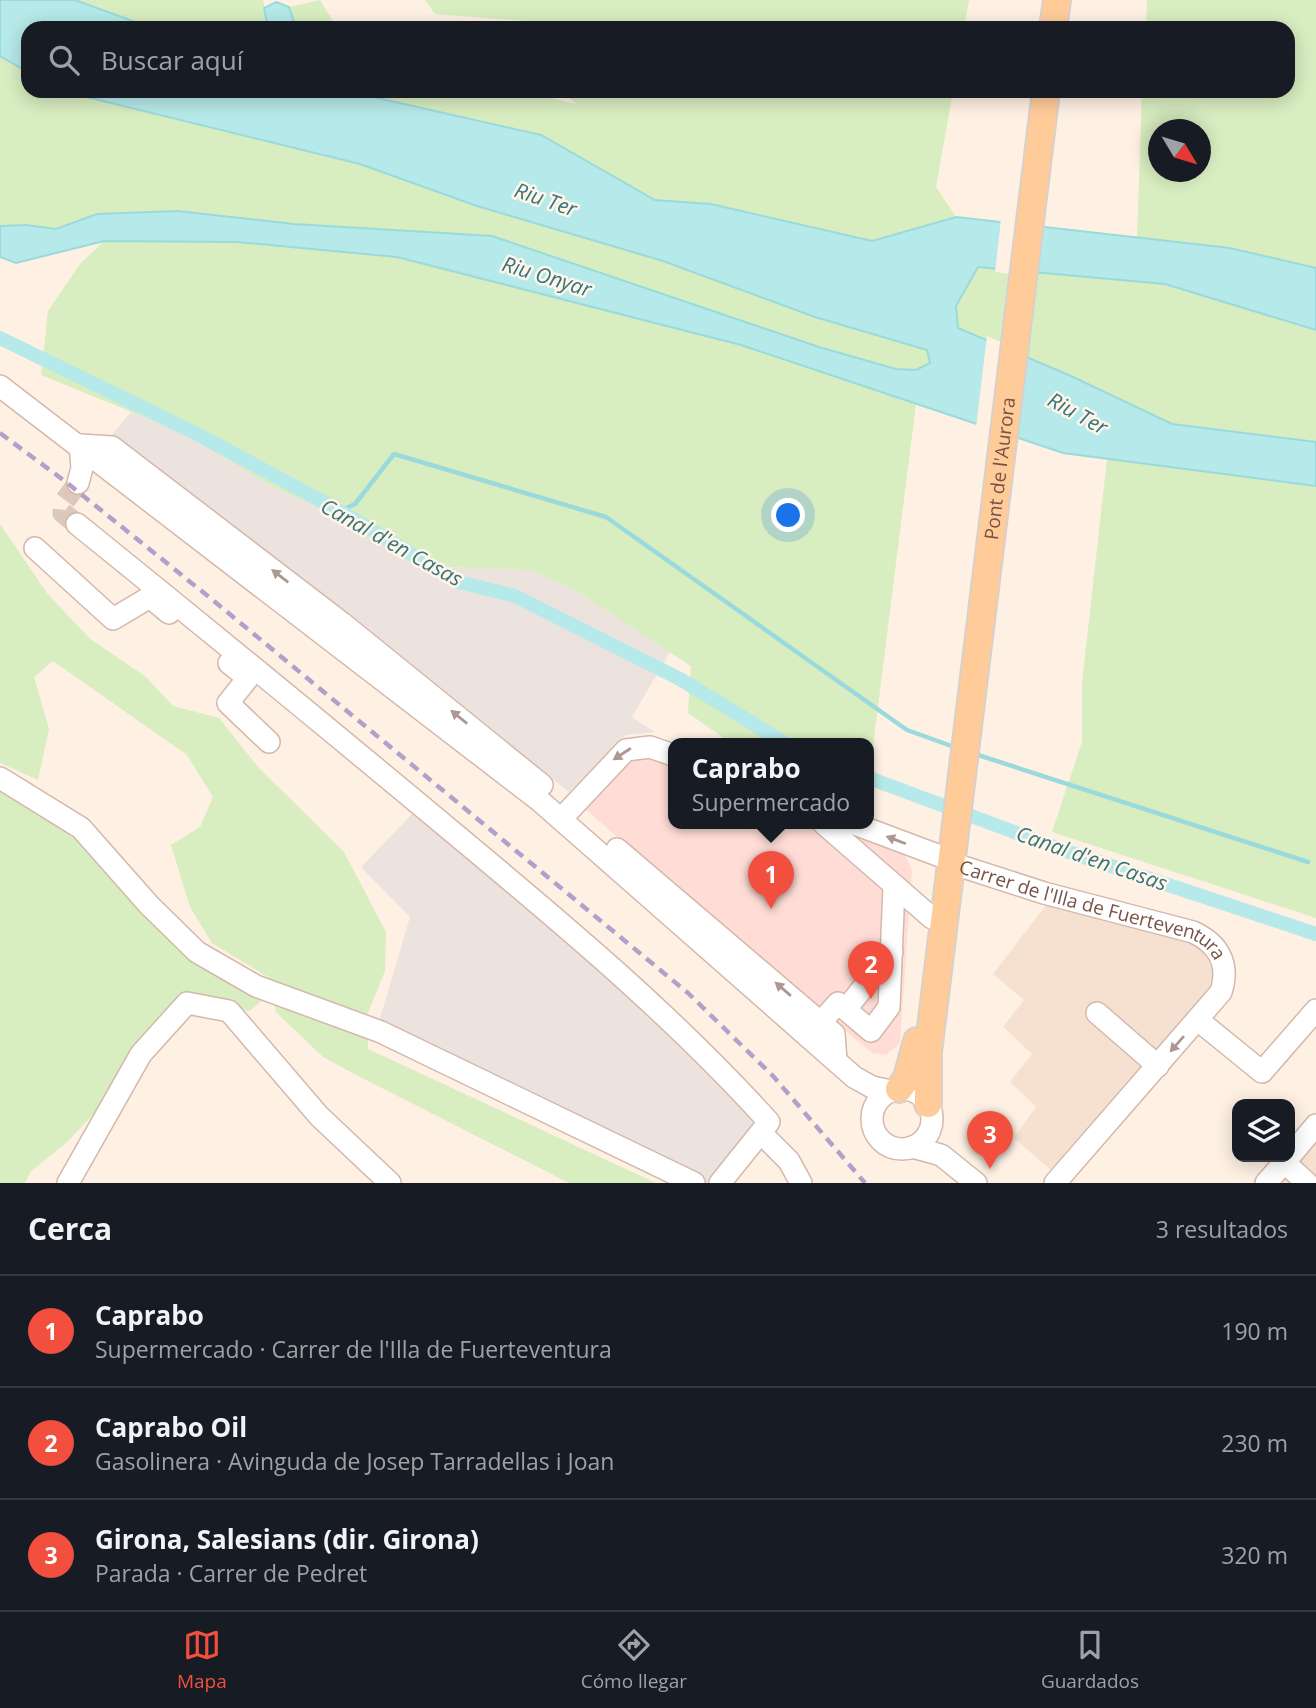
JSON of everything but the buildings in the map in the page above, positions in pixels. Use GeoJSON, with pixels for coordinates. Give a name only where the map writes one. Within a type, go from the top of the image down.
{"type":"FeatureCollection","features":[{"type":"Feature","properties":{"kind":"main road"},"geometry":{"type":"LineString","coordinates":[[1043,21],[1045,0]]}},
{"type":"Feature","properties":{"kind":"main road"},"geometry":{"type":"LineString","coordinates":[[1054,21],[1057,0]]}},
{"type":"Feature","properties":{"kind":"main road","name":"Pont de l'Aurora"},"geometry":{"type":"LineString","coordinates":[[947,851],[1033,98]]}},
{"type":"Feature","properties":{"kind":"main road","name":"Pont de l'Aurora"},"geometry":{"type":"LineString","coordinates":[[947,851],[1045,98]]}},
{"type":"Feature","properties":{"kind":"main road"},"geometry":{"type":"LineString","coordinates":[[930,1113],[921,1058],[932,918],[947,851]]}},
{"type":"Feature","properties":{"kind":"main road"},"geometry":{"type":"LineString","coordinates":[[895,1090],[921,1058],[947,851]]}},
{"type":"Feature","properties":{"kind":"street"},"geometry":{"type":"LineString","coordinates":[[0,386],[80,445],[112,447],[342,623],[565,813],[821,1022],[834,1034],[836,1061]]}},
{"type":"Feature","properties":{"kind":"street"},"geometry":{"type":"LineString","coordinates":[[78,483],[82,468],[80,445]]}},
{"type":"Feature","properties":{"kind":"street"},"geometry":{"type":"LineString","coordinates":[[77,524],[252,673],[616,969],[722,1070],[769,1122],[720,1183]]}},
{"type":"Feature","properties":{"kind":"street"},"geometry":{"type":"LineString","coordinates":[[35,548],[113,619],[150,597],[252,673]]}},
{"type":"Feature","properties":{"kind":"street"},"geometry":{"type":"LineString","coordinates":[[252,673],[228,703],[269,742]]}},
{"type":"Feature","properties":{"kind":"street"},"geometry":{"type":"LineString","coordinates":[[565,813],[626,750],[650,747],[668,753]]}},
{"type":"Feature","properties":{"kind":"street"},"geometry":{"type":"LineString","coordinates":[[0,778],[60,812],[81,828],[149,905],[197,951],[256,986],[381,1032],[694,1183]]}},
{"type":"Feature","properties":{"kind":"street"},"geometry":{"type":"LineString","coordinates":[[565,813],[854,1077],[873,1113],[874,1129],[883,1142],[897,1148],[912,1147],[941,1155],[976,1183]]}},
{"type":"Feature","properties":{"kind":"street"},"geometry":{"type":"LineString","coordinates":[[829,829],[932,918]]}},
{"type":"Feature","properties":{"kind":"street","name":"Carrer de l'Illa de Fuerteventura"},"geometry":{"type":"LineString","coordinates":[[872,829],[947,851],[1044,893],[1193,932],[1216,947],[1225,968],[1221,992],[1198,1020]]}},
{"type":"Feature","properties":{"kind":"street"},"geometry":{"type":"LineString","coordinates":[[821,1022],[838,1003],[872,1031],[889,1007],[894,887]]}},
{"type":"Feature","properties":{"kind":"street"},"geometry":{"type":"LineString","coordinates":[[846,1009],[892,952]]}},
{"type":"Feature","properties":{"kind":"street"},"geometry":{"type":"LineString","coordinates":[[68,1183],[141,1054],[187,1003],[229,1012],[318,1116],[390,1183]]}},
{"type":"Feature","properties":{"kind":"street"},"geometry":{"type":"LineString","coordinates":[[1055,1183],[1198,1020],[1262,1072],[1316,1010]]}},
{"type":"Feature","properties":{"kind":"street"},"geometry":{"type":"LineString","coordinates":[[1097,1013],[1158,1066]]}},
{"type":"Feature","properties":{"kind":"street"},"geometry":{"type":"LineString","coordinates":[[854,1077],[895,1090],[919,1094],[959,1167]]}},
{"type":"Feature","properties":{"kind":"street"},"geometry":{"type":"LineString","coordinates":[[873,1113],[880,1099],[895,1090]]}},
{"type":"Feature","properties":{"kind":"street"},"geometry":{"type":"LineString","coordinates":[[912,1147],[926,1138],[930,1113]]}},
{"type":"Feature","properties":{"kind":"street"},"geometry":{"type":"LineString","coordinates":[[1295,1150],[1316,1125]]}},
{"type":"Feature","properties":{"kind":"street"},"geometry":{"type":"LineString","coordinates":[[761,1133],[789,1161],[801,1183]]}},
{"type":"Feature","properties":{"kind":"street"},"geometry":{"type":"LineString","coordinates":[[1266,1183],[1284,1162]]}},
{"type":"Feature","properties":{"kind":"street"},"geometry":{"type":"LineString","coordinates":[[1291,1162],[1307,1183]]}},
{"type":"Feature","properties":{"kind":"shaded area"},"geometry":{"type":"Polygon","coordinates":[[[131,412],[181,432],[272,487],[346,520],[416,566],[530,570],[576,591],[670,652],[632,717],[655,732],[626,735],[569,792],[111,436],[131,412]]]}},
{"type":"Feature","properties":{"kind":"shaded area"},"geometry":{"type":"Polygon","coordinates":[[[650,756],[668,762],[668,829],[845,829],[903,851],[912,869],[900,1043],[886,1055],[872,1053],[706,915],[582,806],[630,758],[650,756]]]}},
{"type":"Feature","properties":{"kind":"shaded area"},"geometry":{"type":"Polygon","coordinates":[[[416,810],[522,899],[758,1115],[712,1183],[703,1183],[378,1025],[410,917],[361,867],[416,810]]]}},
{"type":"Feature","properties":{"kind":"shaded area"},"geometry":{"type":"Polygon","coordinates":[[[1046,905],[1192,938],[1218,960],[1215,990],[1055,1174],[1014,1138],[1036,1107],[1010,1082],[1032,1054],[1003,1027],[1024,1000],[993,974],[1046,905]]]}},
{"type":"Feature","properties":{"kind":"shaded area"},"geometry":{"type":"Polygon","coordinates":[[[1316,1140],[1316,1183],[1278,1183],[1316,1140]]]}},
{"type":"Feature","properties":{"kind":"green space"},"geometry":{"type":"Polygon","coordinates":[[[75,0],[263,0],[267,21],[133,21],[75,0]]]}},
{"type":"Feature","properties":{"kind":"green space"},"geometry":{"type":"Polygon","coordinates":[[[320,0],[333,21],[294,21],[289,7],[320,0]]]}},
{"type":"Feature","properties":{"kind":"green space"},"geometry":{"type":"Polygon","coordinates":[[[425,0],[969,0],[965,21],[523,21],[435,14],[425,0]]]}},
{"type":"Feature","properties":{"kind":"green space"},"geometry":{"type":"Polygon","coordinates":[[[1147,0],[1316,0],[1316,268],[1230,248],[1137,238],[1142,98],[1295,98],[1295,21],[1146,21],[1147,0]]]}},
{"type":"Feature","properties":{"kind":"green space"},"geometry":{"type":"Polygon","coordinates":[[[0,56],[21,68],[21,98],[91,98],[360,164],[663,261],[815,317],[928,350],[930,363],[916,370],[896,369],[819,347],[492,236],[294,224],[177,211],[97,214],[56,229],[26,225],[0,226],[0,56]]]}},
{"type":"Feature","properties":{"kind":"green space"},"geometry":{"type":"Polygon","coordinates":[[[378,98],[551,98],[576,104],[570,98],[952,98],[936,187],[956,217],[872,241],[711,204],[655,200],[541,135],[378,98]]]}},
{"type":"Feature","properties":{"kind":"green space"},"geometry":{"type":"Polygon","coordinates":[[[104,241],[237,242],[397,257],[741,345],[916,404],[874,738],[724,738],[688,713],[691,666],[576,591],[530,570],[416,566],[346,520],[272,487],[181,432],[41,375],[48,311],[80,264],[104,241]]]}},
{"type":"Feature","properties":{"kind":"green space"},"geometry":{"type":"Polygon","coordinates":[[[978,267],[1165,284],[1316,330],[1316,442],[1172,424],[1071,376],[958,328],[956,306],[978,267]]]}},
{"type":"Feature","properties":{"kind":"green space"},"geometry":{"type":"Polygon","coordinates":[[[1107,459],[1316,486],[1316,918],[1052,832],[1082,742],[1082,683],[1107,459]]]}},
{"type":"Feature","properties":{"kind":"green space"},"geometry":{"type":"Polygon","coordinates":[[[0,524],[47,593],[89,638],[146,677],[173,706],[219,718],[258,767],[344,852],[386,932],[385,971],[367,1015],[368,1049],[656,1183],[569,1183],[323,1057],[276,1012],[268,977],[212,943],[190,907],[171,845],[200,827],[213,797],[187,755],[53,661],[34,677],[49,729],[38,780],[0,763],[0,524]]]}},
{"type":"Feature","properties":{"kind":"green space"},"geometry":{"type":"Polygon","coordinates":[[[0,788],[49,813],[105,865],[263,1000],[249,1011],[184,997],[106,1101],[66,1143],[30,1172],[25,1183],[0,1183],[0,788]]]}},
{"type":"Feature","properties":{"kind":"water"},"geometry":{"type":"Polygon","coordinates":[[[0,0],[75,0],[133,21],[21,21],[21,68],[0,56],[0,0]]]}},
{"type":"Feature","properties":{"kind":"water"},"geometry":{"type":"Polygon","coordinates":[[[276,2],[289,7],[294,21],[267,21],[264,8],[276,2]]]}},
{"type":"Feature","properties":{"kind":"water"},"geometry":{"type":"Polygon","coordinates":[[[91,98],[378,98],[541,135],[655,200],[711,204],[872,241],[956,217],[1230,248],[1316,268],[1316,330],[1165,284],[978,267],[956,306],[958,328],[1071,376],[1172,424],[1316,442],[1316,486],[1063,453],[741,345],[397,257],[237,242],[104,241],[16,263],[0,257],[0,226],[26,225],[56,229],[97,214],[177,211],[294,224],[492,236],[819,347],[896,369],[916,370],[930,363],[927,350],[815,317],[663,261],[477,206],[360,164],[91,98]]]}},
{"type":"Feature","properties":{"kind":"pier"},"geometry":{"type":"Polygon","coordinates":[[[1001,219],[1044,224],[1037,277],[995,272],[1001,219]]]}},
{"type":"Feature","properties":{"kind":"pier"},"geometry":{"type":"Polygon","coordinates":[[[987,336],[1028,354],[1017,441],[976,427],[987,336]]]}},
{"type":"Feature","properties":{"kind":"waterway","name":"Canal d'en Casas"},"geometry":{"type":"LineString","coordinates":[[0,338],[199,435],[340,511],[459,582],[515,596],[680,679],[777,738]]}},
{"type":"Feature","properties":{"kind":"waterway"},"geometry":{"type":"LineString","coordinates":[[340,511],[355,504],[394,454],[606,517],[907,730],[957,748]]}},
{"type":"Feature","properties":{"kind":"waterway"},"geometry":{"type":"LineString","coordinates":[[975,754],[1308,862]]}},
{"type":"Feature","properties":{"kind":"waterway","name":"Canal d'en Casas"},"geometry":{"type":"LineString","coordinates":[[874,780],[1060,849],[1316,934]]}},
{"type":"Feature","properties":{"kind":"tunnel"},"geometry":{"type":"LineString","coordinates":[[77,524],[63,513],[64,502],[78,483]]}},
{"type":"Feature","properties":{"kind":"railway"},"geometry":{"type":"LineString","coordinates":[[0,433],[66,482],[209,597],[688,993],[773,1076],[865,1183]]}},
{"type":"Feature","properties":{"kind":"place","name":"Caprabo"},"geometry":{"type":"Point","coordinates":[771,909]}},
{"type":"Feature","properties":{"kind":"place","name":"Caprabo Oil"},"geometry":{"type":"Point","coordinates":[871,999]}},
{"type":"Feature","properties":{"kind":"place","name":"Girona, Salesians (dir. Girona)"},"geometry":{"type":"Point","coordinates":[990,1169]}},
{"type":"Feature","properties":{"kind":"water label","name":"Riu Ter"},"geometry":{"type":"Point","coordinates":[546,199]}},
{"type":"Feature","properties":{"kind":"water label","name":"Riu Onyar"},"geometry":{"type":"Point","coordinates":[547,276]}},
{"type":"Feature","properties":{"kind":"water label","name":"Riu Ter"},"geometry":{"type":"Point","coordinates":[1078,413]}}]}
